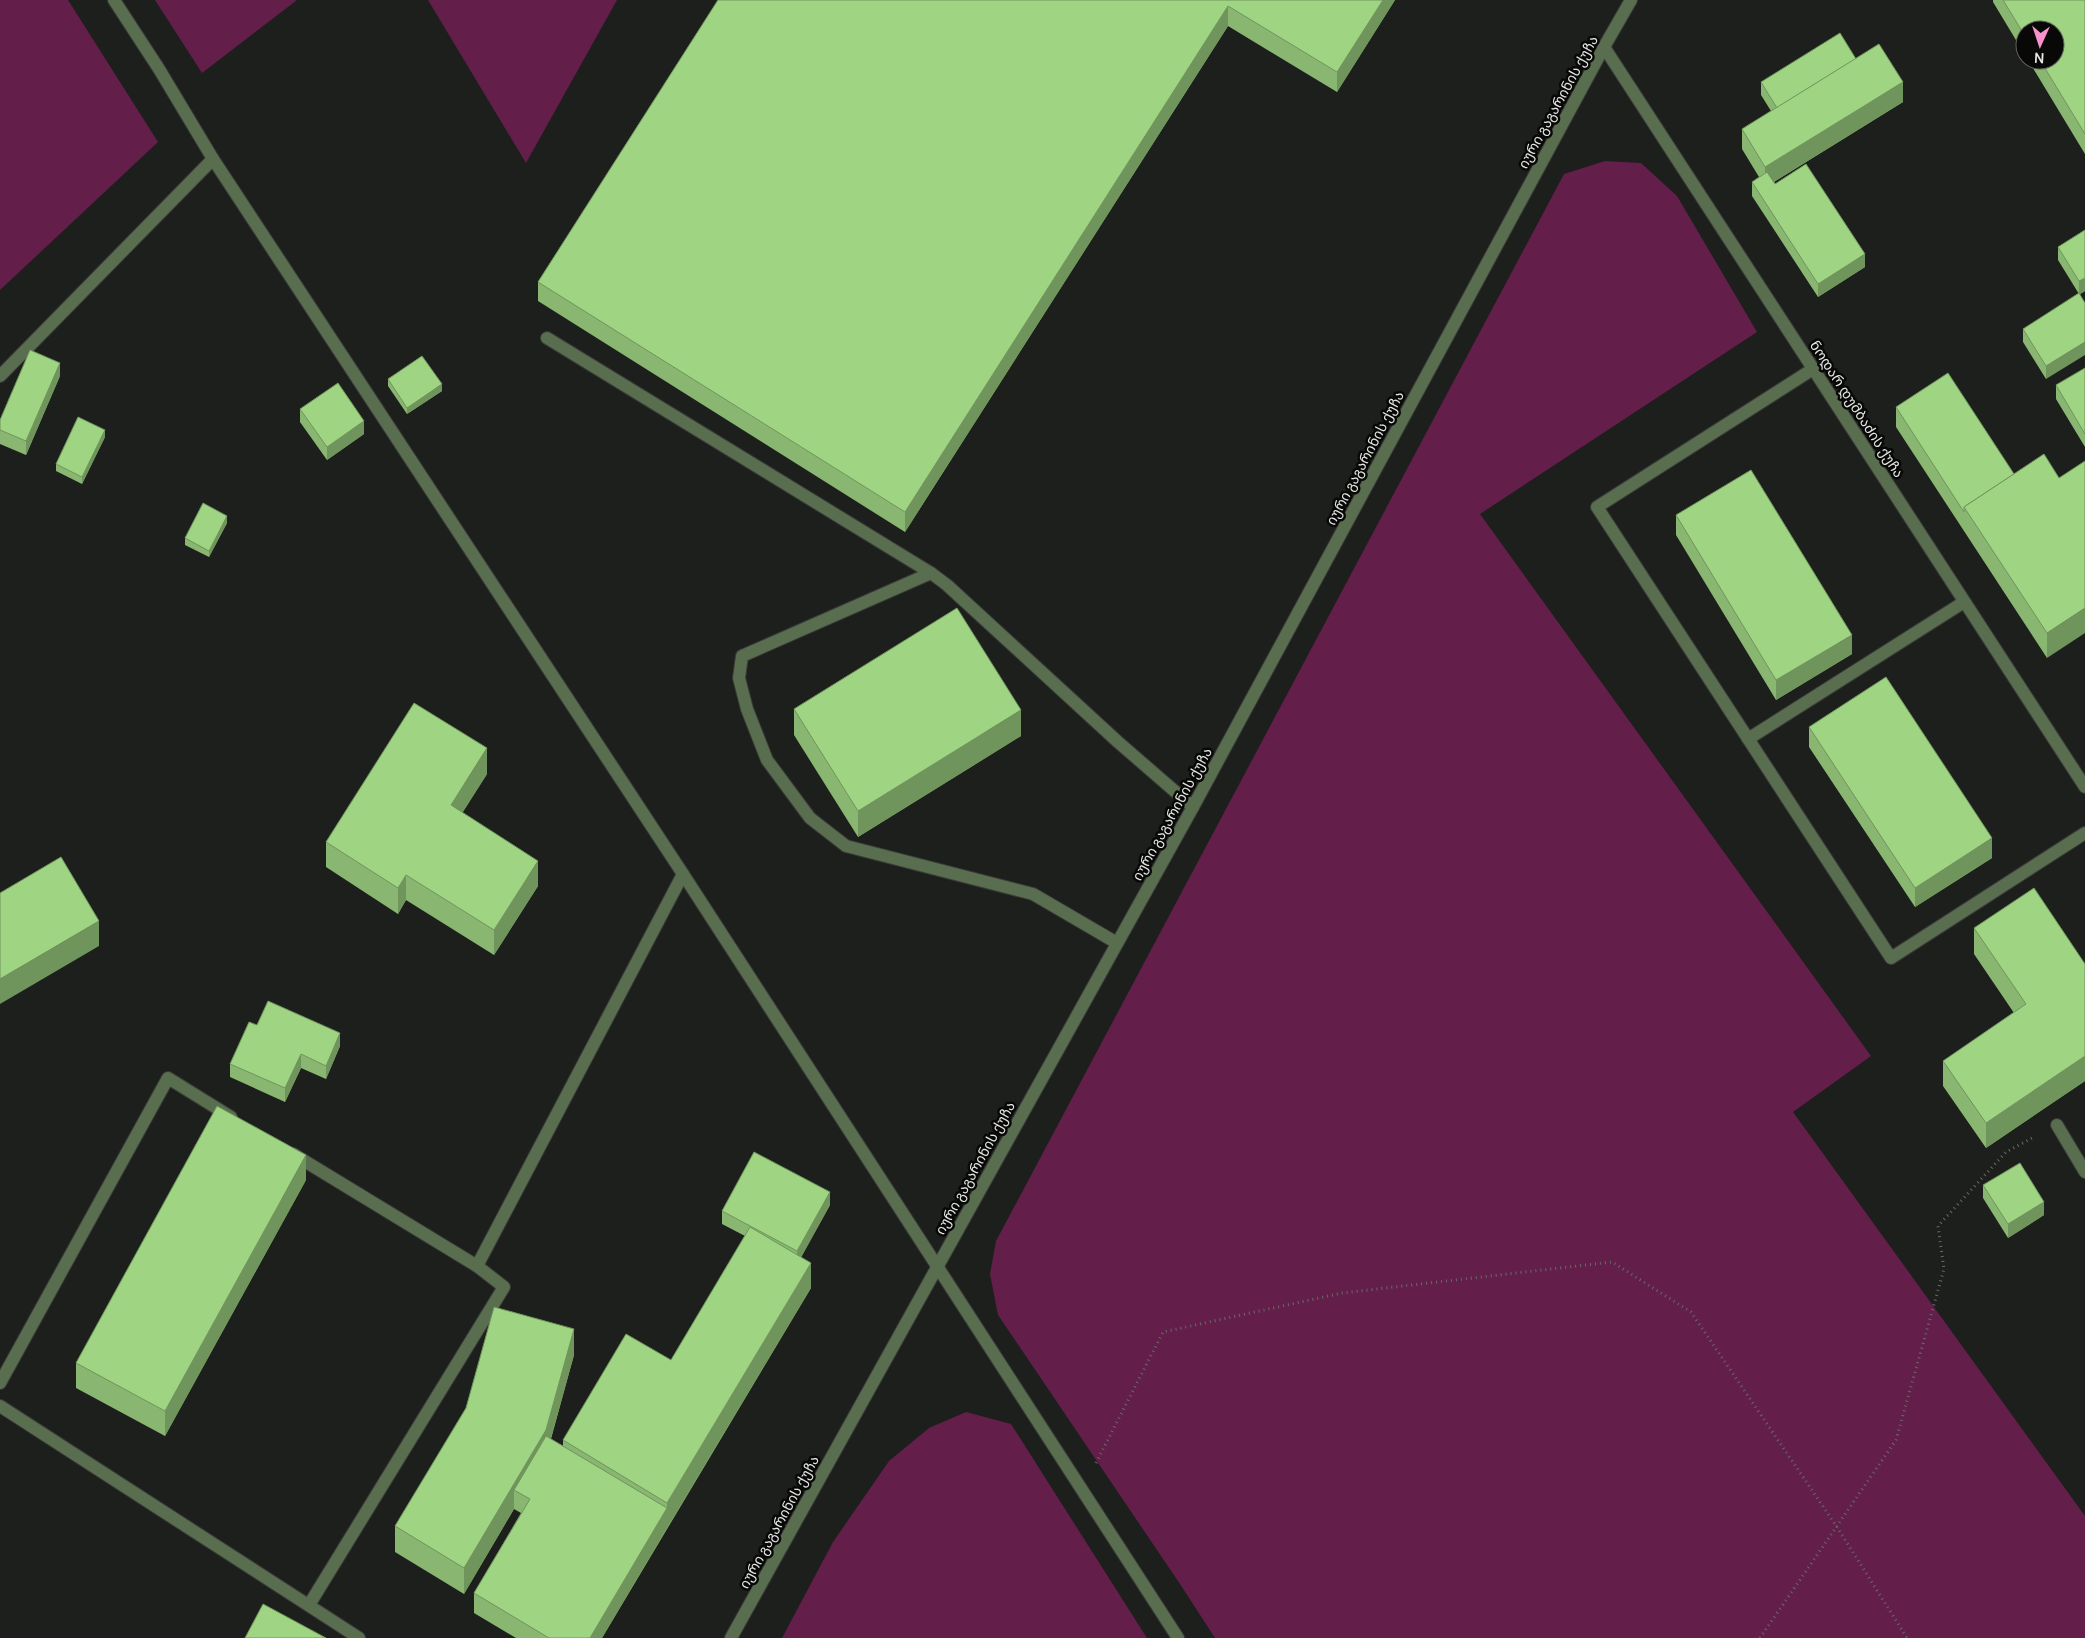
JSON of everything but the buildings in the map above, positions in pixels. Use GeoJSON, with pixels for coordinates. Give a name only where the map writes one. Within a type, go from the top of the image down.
{"type":"FeatureCollection","features":[{"type":"Feature","properties":{"kind":"street"},"geometry":{"type":"LineString","coordinates":[[114,0],[159,69],[213,159],[683,874],[1178,1638]]}},
{"type":"Feature","properties":{"kind":"street","name":"იური გაგარინის ქუჩა"},"geometry":{"type":"LineString","coordinates":[[731,1638],[1193,807],[1631,0]]}},
{"type":"Feature","properties":{"kind":"street","name":"ნოდარ დუმბაძის ქუჩა"},"geometry":{"type":"LineString","coordinates":[[1604,47],[2085,787]]}},
{"type":"Feature","properties":{"kind":"street"},"geometry":{"type":"LineString","coordinates":[[0,376],[213,159]]}},
{"type":"Feature","properties":{"kind":"street"},"geometry":{"type":"LineString","coordinates":[[547,338],[931,573],[947,585],[1118,742],[1193,807]]}},
{"type":"Feature","properties":{"kind":"street"},"geometry":{"type":"LineString","coordinates":[[1813,370],[1597,507],[1891,958],[2085,833]]}},
{"type":"Feature","properties":{"kind":"street"},"geometry":{"type":"LineString","coordinates":[[931,573],[742,656],[739,678],[747,709],[767,760],[810,818],[846,846],[1033,894],[1117,943]]}},
{"type":"Feature","properties":{"kind":"street"},"geometry":{"type":"LineString","coordinates":[[1748,739],[1964,602]]}},
{"type":"Feature","properties":{"kind":"street"},"geometry":{"type":"LineString","coordinates":[[477,1266],[683,874]]}},
{"type":"Feature","properties":{"kind":"street"},"geometry":{"type":"LineString","coordinates":[[0,1383],[168,1078],[243,1124]]}},
{"type":"Feature","properties":{"kind":"street"},"geometry":{"type":"LineString","coordinates":[[2057,1125],[2085,1172]]}},
{"type":"Feature","properties":{"kind":"street"},"geometry":{"type":"LineString","coordinates":[[285,1149],[477,1266],[504,1288],[309,1605]]}},
{"type":"Feature","properties":{"kind":"street"},"geometry":{"type":"LineString","coordinates":[[0,1406],[359,1638]]}},
{"type":"Feature","properties":{"kind":"path"},"geometry":{"type":"LineString","coordinates":[[1760,1638],[1896,1440],[1944,1269],[1938,1226],[2006,1152],[2057,1125]]}},
{"type":"Feature","properties":{"kind":"path"},"geometry":{"type":"LineString","coordinates":[[1082,1490],[1163,1332],[1342,1293],[1612,1262],[1691,1312],[1837,1527],[1907,1638]]}},
{"type":"Feature","properties":{"kind":"shaded area"},"geometry":{"type":"Polygon","coordinates":[[[0,0],[68,0],[158,142],[0,290],[0,0]]]}},
{"type":"Feature","properties":{"kind":"shaded area"},"geometry":{"type":"Polygon","coordinates":[[[155,0],[297,0],[202,73],[155,0]]]}},
{"type":"Feature","properties":{"kind":"shaded area"},"geometry":{"type":"Polygon","coordinates":[[[428,0],[617,0],[526,163],[428,0]]]}},
{"type":"Feature","properties":{"kind":"shaded area"},"geometry":{"type":"Polygon","coordinates":[[[1605,161],[1641,163],[1677,196],[1757,332],[1480,514],[1871,1056],[1793,1112],[2085,1516],[2085,1638],[1215,1638],[998,1315],[990,1274],[996,1241],[1564,174],[1605,161]]]}},
{"type":"Feature","properties":{"kind":"shaded area"},"geometry":{"type":"Polygon","coordinates":[[[966,1412],[1011,1424],[1147,1638],[782,1638],[833,1542],[889,1461],[929,1428],[966,1412]]]}}]}
